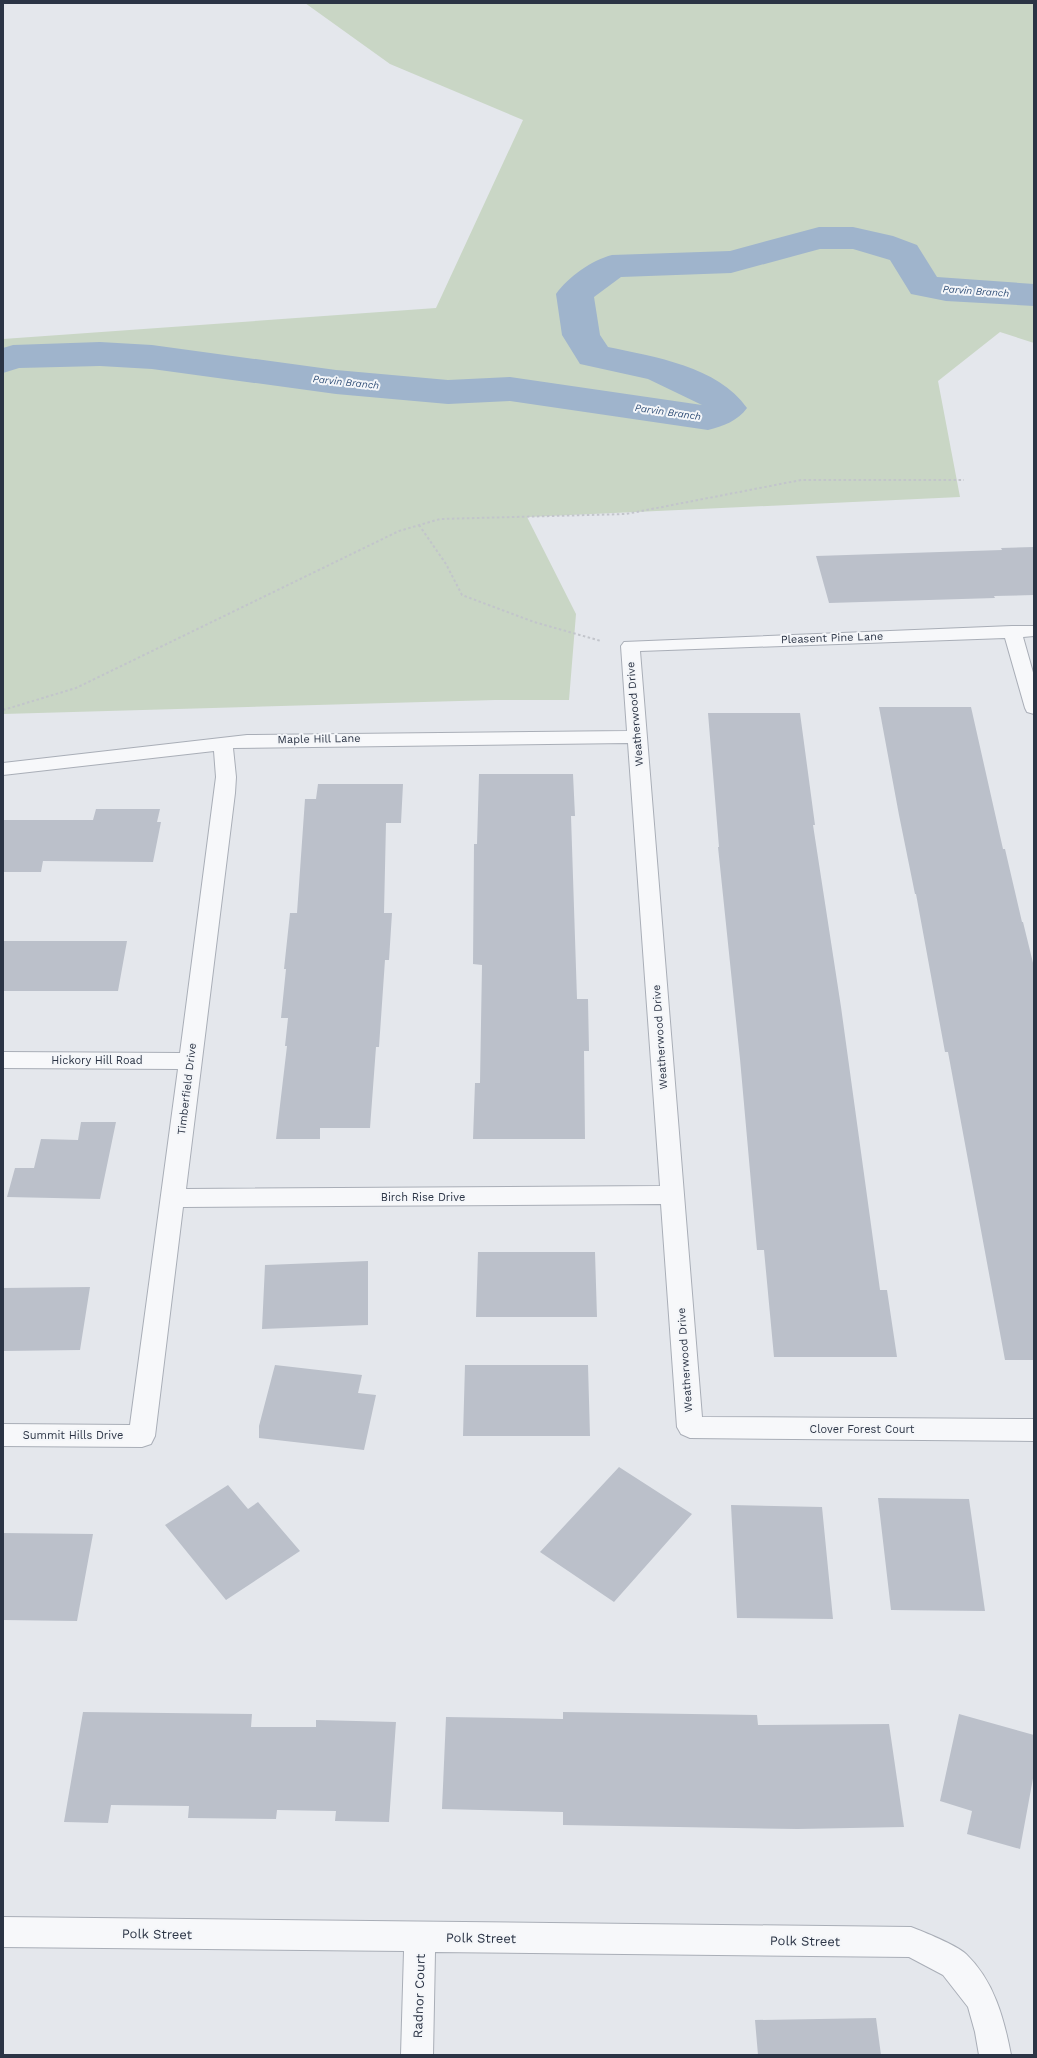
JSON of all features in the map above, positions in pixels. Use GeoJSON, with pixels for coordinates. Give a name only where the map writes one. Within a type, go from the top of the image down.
{"type":"FeatureCollection","features":[{"type":"Feature","properties":{"kind":"street","name":"Pleasent Pine Lane"},"geometry":{"type":"LineString","coordinates":[[630,646],[1034,630]]}},
{"type":"Feature","properties":{"kind":"street"},"geometry":{"type":"LineString","coordinates":[[1012,631],[1034,708]]}},
{"type":"Feature","properties":{"kind":"street","name":"Weatherwood Drive"},"geometry":{"type":"LineString","coordinates":[[630,646],[690,1427]]}},
{"type":"Feature","properties":{"kind":"street","name":"Maple Hill Lane"},"geometry":{"type":"LineString","coordinates":[[3,769],[224,742],[294,739],[637,737]]}},
{"type":"Feature","properties":{"kind":"street","name":"Timberfield Drive"},"geometry":{"type":"LineString","coordinates":[[142,1436],[225,793],[226,777],[224,742]]}},
{"type":"Feature","properties":{"kind":"street","name":"Hickory Hill Road"},"geometry":{"type":"LineString","coordinates":[[3,1060],[191,1061]]}},
{"type":"Feature","properties":{"kind":"street","name":"Birch Rise Drive"},"geometry":{"type":"LineString","coordinates":[[173,1198],[672,1195]]}},
{"type":"Feature","properties":{"kind":"street","name":"Clover Forest Court"},"geometry":{"type":"LineString","coordinates":[[690,1427],[1034,1430]]}},
{"type":"Feature","properties":{"kind":"street","name":"Summit Hills Drive"},"geometry":{"type":"LineString","coordinates":[[3,1435],[142,1436]]}},
{"type":"Feature","properties":{"kind":"street","name":"Polk Street"},"geometry":{"type":"LineString","coordinates":[[3,1932],[911,1942],[954,1964],[981,1999],[991,2032],[994,2055]]}},
{"type":"Feature","properties":{"kind":"street","name":"Radnor Court"},"geometry":{"type":"LineString","coordinates":[[417,2055],[420,1937]]}},
{"type":"Feature","properties":{"kind":"path"},"geometry":{"type":"LineString","coordinates":[[3,710],[76,688],[399,531],[440,519],[626,514],[801,480],[964,480]]}},
{"type":"Feature","properties":{"kind":"path"},"geometry":{"type":"LineString","coordinates":[[419,525],[446,564],[462,595],[534,622],[601,641]]}},
{"type":"Feature","properties":{"kind":"green space"},"geometry":{"type":"Polygon","coordinates":[[[305,3],[1034,3],[1034,343],[1000,332],[938,381],[960,497],[527,517],[576,614],[569,700],[495,700],[3,714],[3,339],[436,308],[523,120],[390,64],[305,3]]]}},
{"type":"Feature","properties":{"kind":"building"},"geometry":{"type":"Polygon","coordinates":[[[1034,547],[1034,595],[994,596],[995,598],[829,603],[816,556],[1002,550],[1001,548],[1034,547]]]}},
{"type":"Feature","properties":{"kind":"building"},"geometry":{"type":"Polygon","coordinates":[[[879,707],[971,707],[1003,849],[1005,849],[1034,967],[1034,1360],[1005,1360],[948,1052],[945,1052],[916,894],[899,815],[879,707]]]}},
{"type":"Feature","properties":{"kind":"building"},"geometry":{"type":"Polygon","coordinates":[[[708,713],[800,713],[815,825],[813,825],[841,1007],[880,1290],[887,1290],[897,1357],[774,1357],[764,1250],[757,1250],[740,1059],[718,847],[708,713]]]}},
{"type":"Feature","properties":{"kind":"building"},"geometry":{"type":"Polygon","coordinates":[[[479,774],[573,774],[575,816],[571,816],[577,999],[588,999],[589,1051],[584,1051],[585,1139],[473,1139],[475,1083],[480,1083],[482,965],[473,964],[474,844],[477,844],[479,774]]]}},
{"type":"Feature","properties":{"kind":"building"},"geometry":{"type":"Polygon","coordinates":[[[318,784],[403,784],[401,823],[386,823],[384,913],[392,913],[389,960],[385,960],[379,1047],[376,1047],[370,1128],[320,1128],[320,1139],[276,1139],[287,1046],[285,1046],[288,1018],[281,1018],[290,913],[297,913],[305,799],[316,799],[318,784]]]}},
{"type":"Feature","properties":{"kind":"building"},"geometry":{"type":"Polygon","coordinates":[[[96,809],[160,809],[157,822],[161,822],[153,862],[43,861],[41,872],[3,872],[3,820],[93,820],[96,809]]]}},
{"type":"Feature","properties":{"kind":"building"},"geometry":{"type":"Polygon","coordinates":[[[3,941],[127,941],[118,991],[3,991],[3,941]]]}},
{"type":"Feature","properties":{"kind":"building"},"geometry":{"type":"Polygon","coordinates":[[[81,1122],[116,1122],[100,1199],[7,1197],[15,1168],[34,1168],[41,1139],[78,1140],[81,1122]]]}},
{"type":"Feature","properties":{"kind":"building"},"geometry":{"type":"Polygon","coordinates":[[[478,1252],[595,1252],[597,1317],[476,1317],[478,1252]]]}},
{"type":"Feature","properties":{"kind":"building"},"geometry":{"type":"Polygon","coordinates":[[[368,1261],[368,1325],[262,1329],[265,1265],[368,1261]]]}},
{"type":"Feature","properties":{"kind":"building"},"geometry":{"type":"Polygon","coordinates":[[[90,1287],[80,1350],[3,1351],[3,1288],[90,1287]]]}},
{"type":"Feature","properties":{"kind":"building"},"geometry":{"type":"Polygon","coordinates":[[[275,1365],[362,1375],[358,1393],[376,1395],[364,1450],[259,1438],[259,1426],[275,1365]]]}},
{"type":"Feature","properties":{"kind":"building"},"geometry":{"type":"Polygon","coordinates":[[[465,1365],[588,1365],[590,1436],[463,1436],[465,1365]]]}},
{"type":"Feature","properties":{"kind":"building"},"geometry":{"type":"Polygon","coordinates":[[[619,1467],[692,1514],[614,1602],[540,1552],[619,1467]]]}},
{"type":"Feature","properties":{"kind":"building"},"geometry":{"type":"Polygon","coordinates":[[[228,1485],[248,1509],[258,1502],[300,1551],[226,1600],[165,1525],[228,1485]]]}},
{"type":"Feature","properties":{"kind":"building"},"geometry":{"type":"Polygon","coordinates":[[[878,1498],[969,1499],[985,1611],[891,1610],[878,1498]]]}},
{"type":"Feature","properties":{"kind":"building"},"geometry":{"type":"Polygon","coordinates":[[[731,1505],[822,1507],[833,1619],[737,1618],[731,1505]]]}},
{"type":"Feature","properties":{"kind":"building"},"geometry":{"type":"Polygon","coordinates":[[[3,1533],[93,1534],[77,1621],[3,1620],[3,1533]]]}},
{"type":"Feature","properties":{"kind":"building"},"geometry":{"type":"Polygon","coordinates":[[[83,1712],[252,1714],[251,1727],[316,1727],[316,1720],[396,1722],[389,1822],[335,1821],[336,1811],[277,1810],[276,1819],[188,1818],[189,1806],[111,1805],[108,1823],[64,1822],[83,1712]]]}},
{"type":"Feature","properties":{"kind":"building"},"geometry":{"type":"Polygon","coordinates":[[[563,1712],[757,1715],[758,1725],[889,1724],[904,1827],[797,1829],[563,1825],[563,1812],[442,1809],[446,1717],[563,1719],[563,1712]]]}},
{"type":"Feature","properties":{"kind":"building"},"geometry":{"type":"Polygon","coordinates":[[[959,1714],[1034,1735],[1034,1773],[1020,1849],[967,1834],[972,1811],[940,1801],[959,1714]]]}},
{"type":"Feature","properties":{"kind":"building"},"geometry":{"type":"Polygon","coordinates":[[[876,2018],[881,2055],[758,2055],[755,2020],[876,2018]]]}},
{"type":"Feature","properties":{"kind":"waterway","name":"Parvin Branch"},"geometry":{"type":"LineString","coordinates":[[3,361],[13,357],[100,354],[152,357],[336,382],[448,392],[510,389],[708,418],[727,408],[713,394],[660,370],[594,356],[581,335],[575,294],[612,266],[731,262],[819,238],[853,238],[880,244],[904,253],[924,286],[946,290],[1034,295]]}}]}
